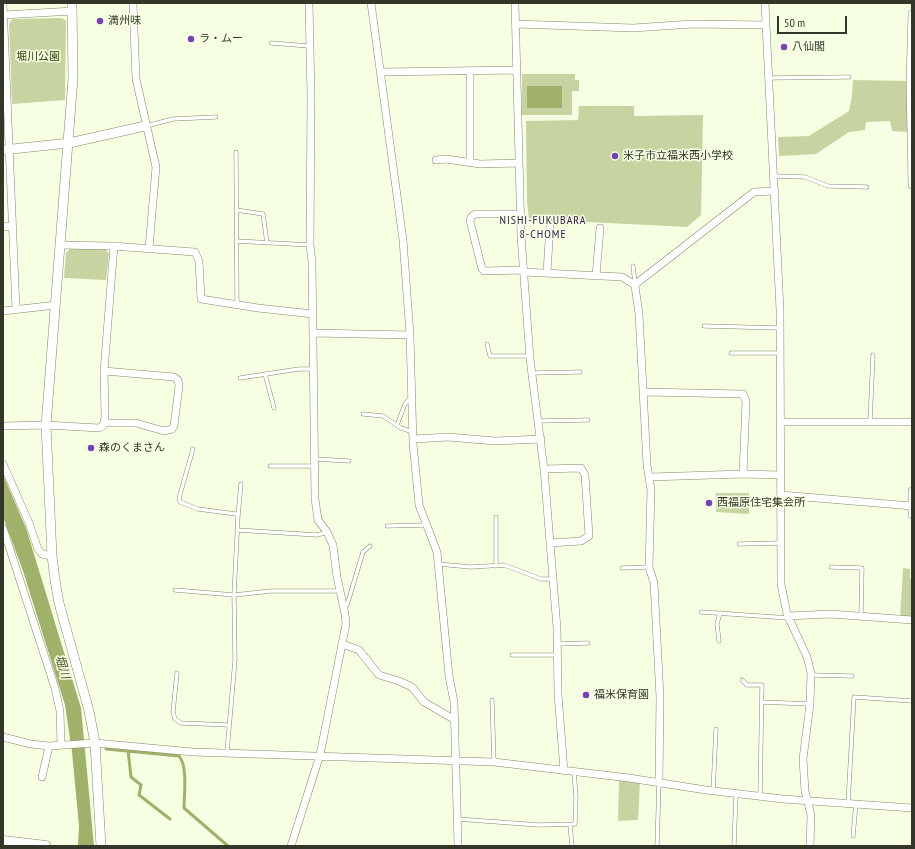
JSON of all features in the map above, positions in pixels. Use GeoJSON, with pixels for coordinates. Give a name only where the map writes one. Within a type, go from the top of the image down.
{"type":"FeatureCollection","features":[{"type":"Feature","properties":{"kind":"main road"},"geometry":{"type":"LineString","coordinates":[[3,841],[46,846]]}},
{"type":"Feature","properties":{"kind":"street"},"geometry":{"type":"LineString","coordinates":[[133,3],[136,79],[145,126],[156,167],[149,248]]}},
{"type":"Feature","properties":{"kind":"street"},"geometry":{"type":"LineString","coordinates":[[291,846],[320,755],[346,624],[333,545],[327,532],[318,520],[315,511],[313,314],[312,262],[310,245],[311,95],[309,3]]}},
{"type":"Feature","properties":{"kind":"street"},"geometry":{"type":"LineString","coordinates":[[371,3],[402,240],[410,335],[413,436],[419,505],[425,525],[437,552],[455,720],[458,846]]}},
{"type":"Feature","properties":{"kind":"street"},"geometry":{"type":"LineString","coordinates":[[515,3],[520,214],[523,271],[530,356],[544,469],[553,579],[558,655],[558,694],[564,771]]}},
{"type":"Feature","properties":{"kind":"street"},"geometry":{"type":"LineString","coordinates":[[765,3],[775,191],[780,328],[781,584],[789,617],[807,657],[811,675],[810,704],[803,760],[805,791],[809,800],[811,815],[810,846]]}},
{"type":"Feature","properties":{"kind":"street"},"geometry":{"type":"LineString","coordinates":[[3,4],[6,150],[12,226],[16,309]]}},
{"type":"Feature","properties":{"kind":"street"},"geometry":{"type":"LineString","coordinates":[[3,15],[72,7],[73,78],[69,143],[46,425],[52,556],[59,603],[89,711],[95,743],[101,846]]}},
{"type":"Feature","properties":{"kind":"street"},"geometry":{"type":"LineString","coordinates":[[912,14],[910,88],[912,185]]}},
{"type":"Feature","properties":{"kind":"street"},"geometry":{"type":"LineString","coordinates":[[516,24],[633,28],[693,24],[766,25]]}},
{"type":"Feature","properties":{"kind":"street"},"geometry":{"type":"LineString","coordinates":[[381,72],[517,70]]}},
{"type":"Feature","properties":{"kind":"street"},"geometry":{"type":"LineString","coordinates":[[470,71],[470,162]]}},
{"type":"Feature","properties":{"kind":"street"},"geometry":{"type":"LineString","coordinates":[[6,150],[69,143],[145,126]]}},
{"type":"Feature","properties":{"kind":"street"},"geometry":{"type":"LineString","coordinates":[[436,160],[446,159],[480,164],[519,163]]}},
{"type":"Feature","properties":{"kind":"street"},"geometry":{"type":"LineString","coordinates":[[635,285],[754,192],[775,191]]}},
{"type":"Feature","properties":{"kind":"street"},"geometry":{"type":"LineString","coordinates":[[520,214],[475,214],[471,217],[470,221],[482,269],[484,271],[523,271],[622,277],[635,285],[640,314],[647,465],[650,477],[649,567],[654,583],[659,675],[659,783]]}},
{"type":"Feature","properties":{"kind":"street"},"geometry":{"type":"LineString","coordinates":[[547,273],[550,224]]}},
{"type":"Feature","properties":{"kind":"street"},"geometry":{"type":"LineString","coordinates":[[3,227],[12,226]]}},
{"type":"Feature","properties":{"kind":"street"},"geometry":{"type":"LineString","coordinates":[[596,276],[600,228]]}},
{"type":"Feature","properties":{"kind":"street"},"geometry":{"type":"LineString","coordinates":[[61,244],[149,248],[195,252],[199,261],[201,299],[313,314]]}},
{"type":"Feature","properties":{"kind":"street"},"geometry":{"type":"LineString","coordinates":[[105,423],[104,371],[114,246]]}},
{"type":"Feature","properties":{"kind":"street"},"geometry":{"type":"LineString","coordinates":[[3,311],[56,305]]}},
{"type":"Feature","properties":{"kind":"street"},"geometry":{"type":"LineString","coordinates":[[313,333],[410,335]]}},
{"type":"Feature","properties":{"kind":"street"},"geometry":{"type":"LineString","coordinates":[[3,426],[46,425],[99,428],[105,423],[136,423],[156,430],[164,431],[172,429],[174,426],[179,386],[178,380],[174,377],[104,371]]}},
{"type":"Feature","properties":{"kind":"street"},"geometry":{"type":"LineString","coordinates":[[644,392],[743,394],[746,401],[743,474]]}},
{"type":"Feature","properties":{"kind":"street"},"geometry":{"type":"LineString","coordinates":[[781,422],[912,422]]}},
{"type":"Feature","properties":{"kind":"street"},"geometry":{"type":"LineString","coordinates":[[413,436],[448,437],[495,442],[541,439]]}},
{"type":"Feature","properties":{"kind":"street"},"geometry":{"type":"LineString","coordinates":[[3,464],[38,549],[45,555],[52,556]]}},
{"type":"Feature","properties":{"kind":"street"},"geometry":{"type":"LineString","coordinates":[[544,469],[580,468],[585,475],[589,536],[581,541],[550,543]]}},
{"type":"Feature","properties":{"kind":"street"},"geometry":{"type":"LineString","coordinates":[[650,477],[743,474],[780,475]]}},
{"type":"Feature","properties":{"kind":"street"},"geometry":{"type":"LineString","coordinates":[[912,491],[912,515]]}},
{"type":"Feature","properties":{"kind":"street"},"geometry":{"type":"LineString","coordinates":[[781,495],[911,506]]}},
{"type":"Feature","properties":{"kind":"street"},"geometry":{"type":"LineString","coordinates":[[3,528],[55,688],[60,711],[62,745]]}},
{"type":"Feature","properties":{"kind":"street"},"geometry":{"type":"LineString","coordinates":[[789,617],[830,614],[912,620]]}},
{"type":"Feature","properties":{"kind":"street"},"geometry":{"type":"LineString","coordinates":[[342,644],[353,647],[362,652],[379,675],[412,687],[424,702],[455,720]]}},
{"type":"Feature","properties":{"kind":"street"},"geometry":{"type":"LineString","coordinates":[[3,737],[31,744],[49,746],[95,743],[194,752],[494,762],[760,797],[912,808]]}},
{"type":"Feature","properties":{"kind":"street"},"geometry":{"type":"LineString","coordinates":[[42,777],[49,746]]}},
{"type":"Feature","properties":{"kind":"lane"},"geometry":{"type":"LineString","coordinates":[[271,43],[309,46]]}},
{"type":"Feature","properties":{"kind":"lane"},"geometry":{"type":"LineString","coordinates":[[769,78],[849,77]]}},
{"type":"Feature","properties":{"kind":"lane"},"geometry":{"type":"LineString","coordinates":[[145,126],[172,119],[216,117]]}},
{"type":"Feature","properties":{"kind":"lane"},"geometry":{"type":"LineString","coordinates":[[236,152],[237,305]]}},
{"type":"Feature","properties":{"kind":"lane"},"geometry":{"type":"LineString","coordinates":[[774,176],[805,177],[828,186],[867,187]]}},
{"type":"Feature","properties":{"kind":"lane"},"geometry":{"type":"LineString","coordinates":[[236,210],[263,214],[267,243]]}},
{"type":"Feature","properties":{"kind":"lane"},"geometry":{"type":"LineString","coordinates":[[236,241],[310,245]]}},
{"type":"Feature","properties":{"kind":"lane"},"geometry":{"type":"LineString","coordinates":[[632,266],[635,285]]}},
{"type":"Feature","properties":{"kind":"lane"},"geometry":{"type":"LineString","coordinates":[[704,326],[780,328]]}},
{"type":"Feature","properties":{"kind":"lane"},"geometry":{"type":"LineString","coordinates":[[486,344],[490,356],[530,356]]}},
{"type":"Feature","properties":{"kind":"lane"},"geometry":{"type":"LineString","coordinates":[[731,353],[780,353]]}},
{"type":"Feature","properties":{"kind":"lane"},"geometry":{"type":"LineString","coordinates":[[870,422],[873,355]]}},
{"type":"Feature","properties":{"kind":"lane"},"geometry":{"type":"LineString","coordinates":[[240,378],[314,369]]}},
{"type":"Feature","properties":{"kind":"lane"},"geometry":{"type":"LineString","coordinates":[[532,373],[580,372]]}},
{"type":"Feature","properties":{"kind":"lane"},"geometry":{"type":"LineString","coordinates":[[265,374],[274,408]]}},
{"type":"Feature","properties":{"kind":"lane"},"geometry":{"type":"LineString","coordinates":[[397,424],[405,404],[412,396]]}},
{"type":"Feature","properties":{"kind":"lane"},"geometry":{"type":"LineString","coordinates":[[363,414],[382,416],[397,424],[413,436]]}},
{"type":"Feature","properties":{"kind":"lane"},"geometry":{"type":"LineString","coordinates":[[538,421],[588,420]]}},
{"type":"Feature","properties":{"kind":"lane"},"geometry":{"type":"LineString","coordinates":[[194,448],[179,498],[180,502],[198,509],[236,514],[238,516]]}},
{"type":"Feature","properties":{"kind":"lane"},"geometry":{"type":"LineString","coordinates":[[270,466],[349,461]]}},
{"type":"Feature","properties":{"kind":"lane"},"geometry":{"type":"LineString","coordinates":[[227,752],[235,660],[234,595],[241,484]]}},
{"type":"Feature","properties":{"kind":"lane"},"geometry":{"type":"LineString","coordinates":[[496,517],[496,566]]}},
{"type":"Feature","properties":{"kind":"lane"},"geometry":{"type":"LineString","coordinates":[[388,526],[425,525]]}},
{"type":"Feature","properties":{"kind":"lane"},"geometry":{"type":"LineString","coordinates":[[237,530],[317,535],[327,532]]}},
{"type":"Feature","properties":{"kind":"lane"},"geometry":{"type":"LineString","coordinates":[[739,544],[781,543]]}},
{"type":"Feature","properties":{"kind":"lane"},"geometry":{"type":"LineString","coordinates":[[344,607],[347,605],[363,552],[370,546]]}},
{"type":"Feature","properties":{"kind":"lane"},"geometry":{"type":"LineString","coordinates":[[438,564],[471,567],[504,565],[541,579],[553,579]]}},
{"type":"Feature","properties":{"kind":"lane"},"geometry":{"type":"LineString","coordinates":[[622,568],[649,567]]}},
{"type":"Feature","properties":{"kind":"lane"},"geometry":{"type":"LineString","coordinates":[[831,567],[862,568],[861,617]]}},
{"type":"Feature","properties":{"kind":"lane"},"geometry":{"type":"LineString","coordinates":[[175,590],[234,595],[271,590],[340,591]]}},
{"type":"Feature","properties":{"kind":"lane"},"geometry":{"type":"LineString","coordinates":[[701,612],[789,617]]}},
{"type":"Feature","properties":{"kind":"lane"},"geometry":{"type":"LineString","coordinates":[[719,641],[717,624],[720,614]]}},
{"type":"Feature","properties":{"kind":"lane"},"geometry":{"type":"LineString","coordinates":[[557,644],[588,643]]}},
{"type":"Feature","properties":{"kind":"lane"},"geometry":{"type":"LineString","coordinates":[[512,655],[558,655]]}},
{"type":"Feature","properties":{"kind":"lane"},"geometry":{"type":"LineString","coordinates":[[177,673],[172,712],[175,719],[181,723],[229,724]]}},
{"type":"Feature","properties":{"kind":"lane"},"geometry":{"type":"LineString","coordinates":[[811,675],[852,676]]}},
{"type":"Feature","properties":{"kind":"lane"},"geometry":{"type":"LineString","coordinates":[[742,680],[747,685],[762,686],[760,797]]}},
{"type":"Feature","properties":{"kind":"lane"},"geometry":{"type":"LineString","coordinates":[[848,803],[854,697],[912,701]]}},
{"type":"Feature","properties":{"kind":"lane"},"geometry":{"type":"LineString","coordinates":[[492,700],[494,762]]}},
{"type":"Feature","properties":{"kind":"lane"},"geometry":{"type":"LineString","coordinates":[[762,702],[810,704]]}},
{"type":"Feature","properties":{"kind":"lane"},"geometry":{"type":"LineString","coordinates":[[713,791],[716,729]]}},
{"type":"Feature","properties":{"kind":"lane"},"geometry":{"type":"LineString","coordinates":[[457,819],[570,826],[575,824],[576,796],[574,772]]}},
{"type":"Feature","properties":{"kind":"lane"},"geometry":{"type":"LineString","coordinates":[[657,846],[659,783]]}},
{"type":"Feature","properties":{"kind":"lane"},"geometry":{"type":"LineString","coordinates":[[734,846],[736,794]]}},
{"type":"Feature","properties":{"kind":"lane"},"geometry":{"type":"LineString","coordinates":[[853,836],[856,804]]}},
{"type":"Feature","properties":{"kind":"lane"},"geometry":{"type":"LineString","coordinates":[[570,826],[572,846]]}},
{"type":"Feature","properties":{"kind":"green space","name":"堀川公園"},"geometry":{"type":"Polygon","coordinates":[[[62,18],[66,21],[65,100],[12,104],[9,23],[13,19],[62,18]]]}},
{"type":"Feature","properties":{"kind":"green space"},"geometry":{"type":"Polygon","coordinates":[[[522,74],[575,74],[575,80],[579,80],[579,91],[572,91],[572,115],[522,115],[522,74]]]}},
{"type":"Feature","properties":{"kind":"green space"},"geometry":{"type":"Polygon","coordinates":[[[853,80],[908,81],[908,132],[892,131],[890,121],[866,122],[865,130],[849,132],[816,154],[779,156],[778,137],[809,136],[849,111],[853,80]]]}},
{"type":"Feature","properties":{"kind":"green space"},"geometry":{"type":"Polygon","coordinates":[[[579,106],[634,106],[634,116],[703,115],[701,215],[687,227],[529,219],[527,201],[526,121],[578,120],[579,106]]]}},
{"type":"Feature","properties":{"kind":"green space"},"geometry":{"type":"Polygon","coordinates":[[[70,249],[105,249],[109,254],[106,280],[64,278],[66,253],[70,249]]]}},
{"type":"Feature","properties":{"kind":"green space"},"geometry":{"type":"Polygon","coordinates":[[[716,493],[749,493],[749,514],[716,512],[716,493]]]}},
{"type":"Feature","properties":{"kind":"green space"},"geometry":{"type":"Polygon","coordinates":[[[903,568],[910,569],[910,579],[912,579],[912,618],[900,618],[903,568]]]}},
{"type":"Feature","properties":{"kind":"green space"},"geometry":{"type":"Polygon","coordinates":[[[619,780],[640,782],[638,820],[618,821],[619,780]]]}},
{"type":"Feature","properties":{"kind":"water"},"geometry":{"type":"Polygon","coordinates":[[[527,86],[562,86],[562,108],[527,108],[527,86]]]}},
{"type":"Feature","properties":{"kind":"water","name":"堀川"},"geometry":{"type":"Polygon","coordinates":[[[3,475],[26,528],[81,708],[94,846],[78,846],[79,826],[72,752],[65,705],[23,571],[3,517],[3,475]]]}},
{"type":"Feature","properties":{"kind":"waterway"},"geometry":{"type":"LineString","coordinates":[[106,749],[179,756],[185,773],[184,808],[228,846]]}},
{"type":"Feature","properties":{"kind":"waterway"},"geometry":{"type":"LineString","coordinates":[[128,750],[131,777],[141,785],[139,795],[170,819]]}},
{"type":"Feature","properties":{"kind":"place","name":"満州味"},"geometry":{"type":"Point","coordinates":[100,21]}},
{"type":"Feature","properties":{"kind":"place","name":"ラ・ムー"},"geometry":{"type":"Point","coordinates":[191,39]}},
{"type":"Feature","properties":{"kind":"place","name":"八仙閣"},"geometry":{"type":"Point","coordinates":[784,47]}},
{"type":"Feature","properties":{"kind":"place","name":"米子市立福米西小学校"},"geometry":{"type":"Point","coordinates":[615,156]}},
{"type":"Feature","properties":{"kind":"place","name":"森のくまさん"},"geometry":{"type":"Point","coordinates":[91,448]}},
{"type":"Feature","properties":{"kind":"place","name":"西福原住宅集会所"},"geometry":{"type":"Point","coordinates":[709,503]}},
{"type":"Feature","properties":{"kind":"place","name":"福米保育園"},"geometry":{"type":"Point","coordinates":[586,695]}},
{"type":"Feature","properties":{"kind":"district","name":"NISHI-FUKUBARA 8-CHOME"},"geometry":{"type":"Point","coordinates":[543,228]}}]}
